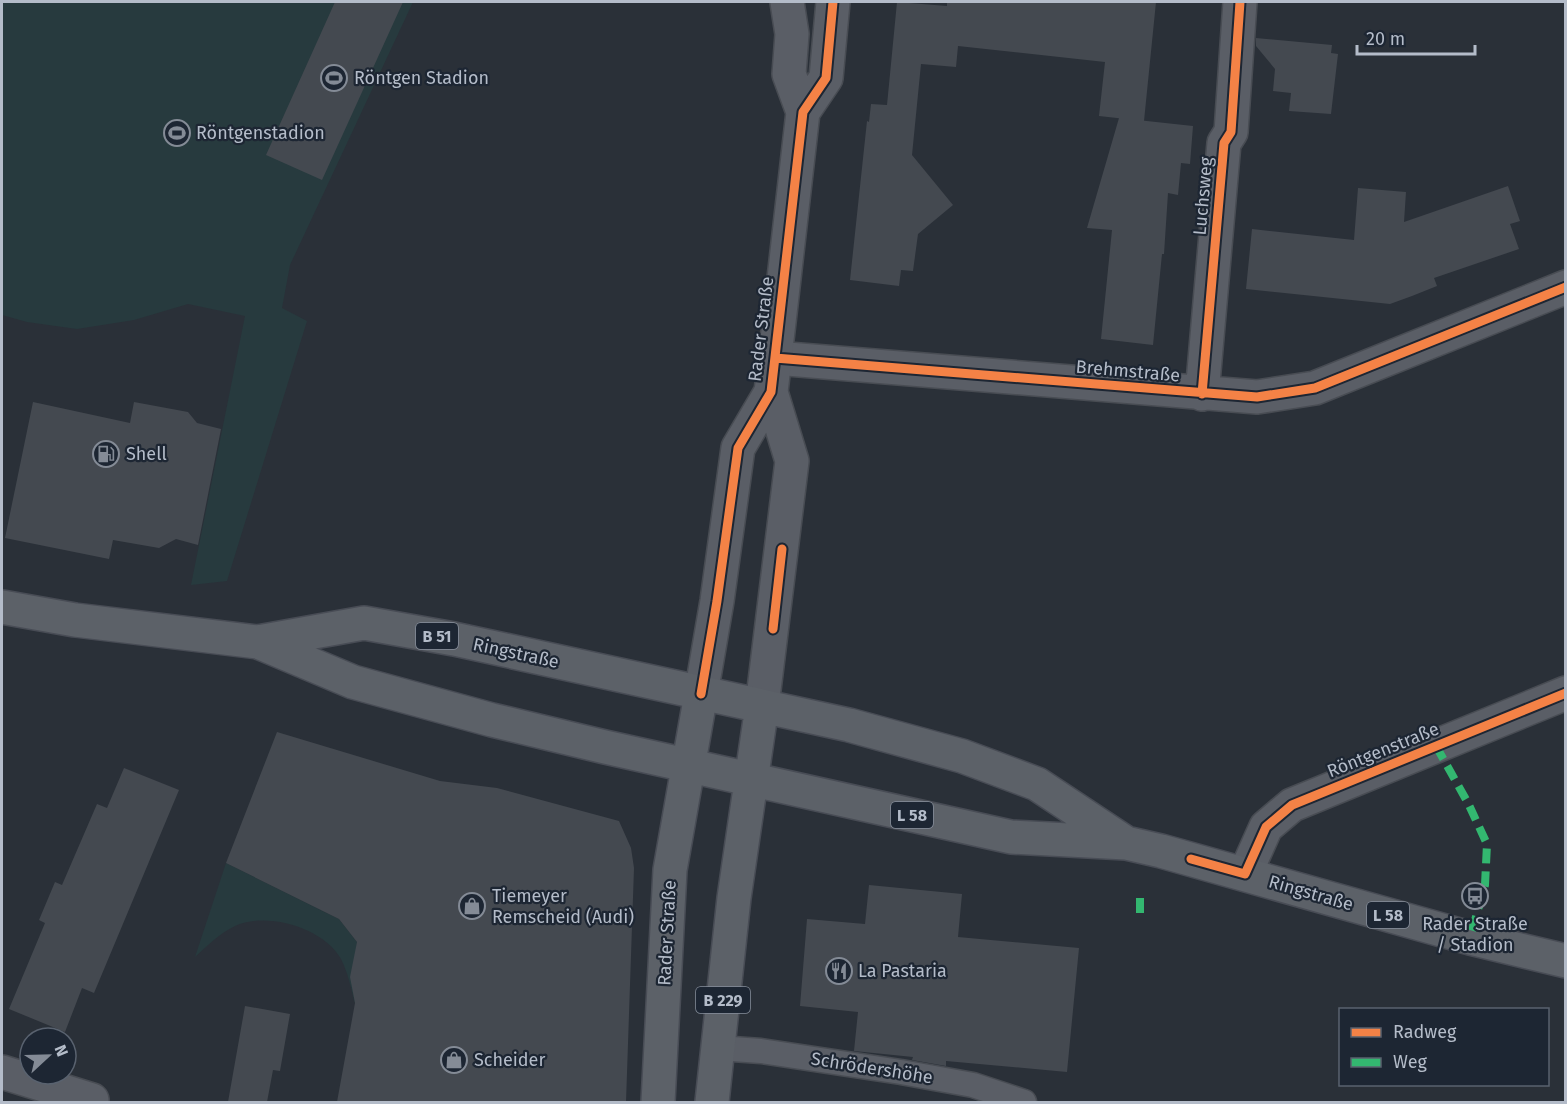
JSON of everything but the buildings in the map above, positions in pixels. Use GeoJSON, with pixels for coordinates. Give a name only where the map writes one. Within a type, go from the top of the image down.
{"type":"FeatureCollection","features":[{"type":"Feature","properties":{"kind":"main road","name":"Ringstraße"},"geometry":{"type":"LineString","coordinates":[[2,607],[84,621],[258,642],[352,682],[492,720],[1011,837],[1126,843],[1470,938],[1566,961]]}},
{"type":"Feature","properties":{"kind":"main road","name":"Ringstraße"},"geometry":{"type":"LineString","coordinates":[[258,642],[364,623],[454,639],[701,694]]}},
{"type":"Feature","properties":{"kind":"main road","name":"B 51"},"geometry":{"type":"LineString","coordinates":[[701,694],[762,706]]}},
{"type":"Feature","properties":{"kind":"main road","name":"B 229"},"geometry":{"type":"LineString","coordinates":[[688,766],[701,694]]}},
{"type":"Feature","properties":{"kind":"main road","name":"Ringstraße"},"geometry":{"type":"LineString","coordinates":[[762,706],[860,728],[962,756],[1037,784],[1126,843]]}},
{"type":"Feature","properties":{"kind":"main road","name":"B 229"},"geometry":{"type":"LineString","coordinates":[[712,1102],[734,898],[762,706]]}},
{"type":"Feature","properties":{"kind":"main road","name":"Rader Straße"},"geometry":{"type":"LineString","coordinates":[[658,1102],[670,870],[688,766]]}},
{"type":"Feature","properties":{"kind":"street","name":"Rader Straße"},"geometry":{"type":"LineString","coordinates":[[762,706],[792,461],[771,392],[803,112],[789,74],[792,33],[787,2]]}},
{"type":"Feature","properties":{"kind":"street","name":"Rader Straße"},"geometry":{"type":"LineString","coordinates":[[803,112],[826,78],[833,2]]}},
{"type":"Feature","properties":{"kind":"street","name":"Luchsweg"},"geometry":{"type":"LineString","coordinates":[[1202,394],[1224,143],[1231,132],[1240,2]]}},
{"type":"Feature","properties":{"kind":"street","name":"Brehmstraße"},"geometry":{"type":"LineString","coordinates":[[775,358],[1257,397],[1315,388],[1566,287]]}},
{"type":"Feature","properties":{"kind":"street","name":"Rader Straße"},"geometry":{"type":"LineString","coordinates":[[701,694],[717,601],[738,448],[771,392]]}},
{"type":"Feature","properties":{"kind":"street","name":"Röntgenstraße"},"geometry":{"type":"LineString","coordinates":[[1245,874],[1266,827],[1292,805],[1566,693]]}},
{"type":"Feature","properties":{"kind":"street"},"geometry":{"type":"LineString","coordinates":[[2,1072],[92,1100]]}},
{"type":"Feature","properties":{"kind":"lane","name":"Schrödershöhe"},"geometry":{"type":"LineString","coordinates":[[718,1048],[761,1051],[901,1072],[973,1085],[1024,1102]]}},
{"type":"Feature","properties":{"kind":"green space","name":"Röntgenstadion"},"geometry":{"type":"Polygon","coordinates":[[[2,2],[413,2],[290,265],[282,308],[307,321],[227,581],[191,585],[245,316],[188,304],[134,320],[77,329],[27,322],[2,315],[2,2]]]}},
{"type":"Feature","properties":{"kind":"green space"},"geometry":{"type":"Polygon","coordinates":[[[226,863],[339,919],[357,942],[355,1003],[341,959],[333,948],[322,939],[294,925],[263,920],[235,926],[219,936],[195,957],[226,863]]]}},
{"type":"Feature","properties":{"kind":"marked path"},"geometry":{"type":"LineString","coordinates":[[1436,746],[1468,803],[1487,844],[1485,885],[1470,938]]}},
{"type":"Feature","properties":{"kind":"marked path"},"geometry":{"type":"LineString","coordinates":[[1140,897],[1140,913]]}},
{"type":"Feature","properties":{"kind":"cycle path"},"geometry":{"type":"LineString","coordinates":[[701,694],[717,601],[738,448],[771,392],[803,112],[826,78],[833,2]]}},
{"type":"Feature","properties":{"kind":"cycle path"},"geometry":{"type":"LineString","coordinates":[[1202,394],[1224,143],[1231,132],[1240,2]]}},
{"type":"Feature","properties":{"kind":"cycle path"},"geometry":{"type":"LineString","coordinates":[[775,358],[1257,397],[1315,388],[1566,287]]}},
{"type":"Feature","properties":{"kind":"cycle path"},"geometry":{"type":"LineString","coordinates":[[773,629],[782,549]]}},
{"type":"Feature","properties":{"kind":"cycle path"},"geometry":{"type":"LineString","coordinates":[[1191,859],[1245,874],[1266,827],[1292,805],[1566,693]]}},
{"type":"Feature","properties":{"kind":"place","name":"Röntgen Stadion"},"geometry":{"type":"Point","coordinates":[334,78]}},
{"type":"Feature","properties":{"kind":"place","name":"Röntgenstadion"},"geometry":{"type":"Point","coordinates":[177,133]}},
{"type":"Feature","properties":{"kind":"place","name":"Shell"},"geometry":{"type":"Point","coordinates":[106,454]}},
{"type":"Feature","properties":{"kind":"place","name":"Rader Straße / Stadion"},"geometry":{"type":"Point","coordinates":[1475,896]}},
{"type":"Feature","properties":{"kind":"place","name":"Tiemeyer Remscheid (Audi)"},"geometry":{"type":"Point","coordinates":[472,906]}},
{"type":"Feature","properties":{"kind":"place","name":"La Pastaria"},"geometry":{"type":"Point","coordinates":[839,971]}},
{"type":"Feature","properties":{"kind":"place","name":"Scheider"},"geometry":{"type":"Point","coordinates":[454,1060]}}]}
